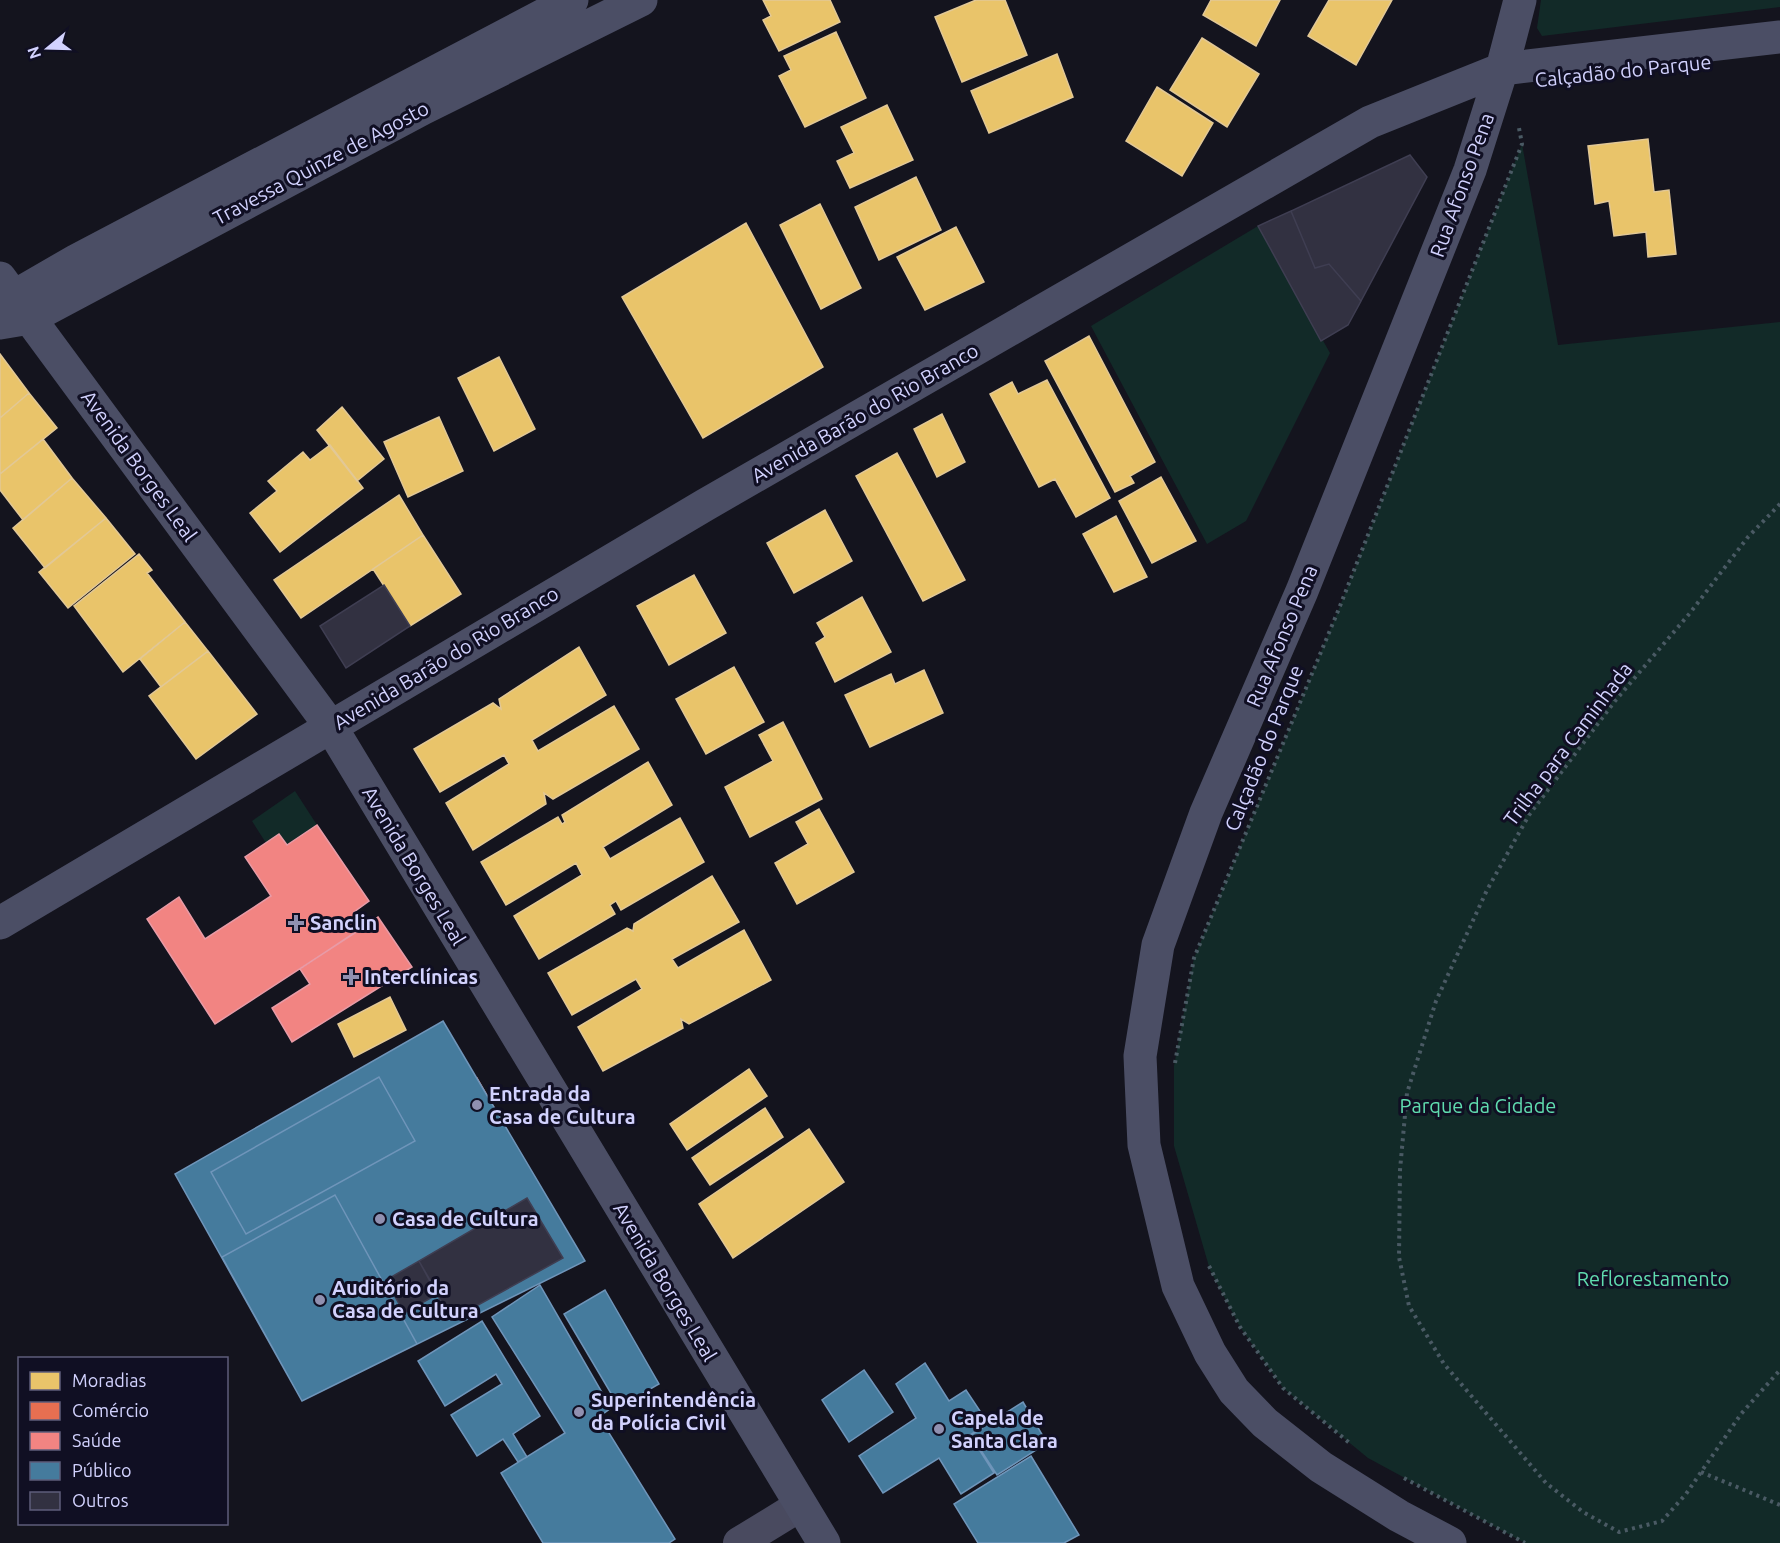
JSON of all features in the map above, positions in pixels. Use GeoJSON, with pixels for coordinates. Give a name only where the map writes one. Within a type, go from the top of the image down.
{"type":"FeatureCollection","features":[{"type":"Feature","properties":{"kind":"main road","name":"Travessa Quinze de Agosto"},"geometry":{"type":"LineString","coordinates":[[417,96],[572,0]]}},
{"type":"Feature","properties":{"kind":"main road","name":"Travessa Quinze de Agosto"},"geometry":{"type":"LineString","coordinates":[[9,306],[417,96],[641,0]]}},
{"type":"Feature","properties":{"kind":"main road","name":"Rua Afonso Pena"},"geometry":{"type":"LineString","coordinates":[[1450,1543],[1399,1516],[1322,1467],[1266,1424],[1234,1391],[1216,1362],[1178,1286],[1144,1145],[1140,1056],[1158,945],[1206,813],[1302,591],[1470,170],[1502,69],[1520,0]]}},
{"type":"Feature","properties":{"kind":"main road","name":"Avenida Barão do Rio Branco"},"geometry":{"type":"LineString","coordinates":[[0,923],[705,505],[1370,122],[1502,69],[1780,37]]}},
{"type":"Feature","properties":{"kind":"main road","name":"Avenida Borges Leal"},"geometry":{"type":"LineString","coordinates":[[9,306],[331,727],[824,1543]]}},
{"type":"Feature","properties":{"kind":"street"},"geometry":{"type":"LineString","coordinates":[[739,1543],[801,1505]]}},
{"type":"Feature","properties":{"kind":"path","name":"Calçadão do Parque"},"geometry":{"type":"LineString","coordinates":[[1174,1066],[1194,958],[1338,610],[1522,144],[1519,124]]}},
{"type":"Feature","properties":{"kind":"path","name":"Trilha para Caminhada"},"geometry":{"type":"LineString","coordinates":[[1780,504],[1748,537],[1690,613],[1615,701],[1529,815],[1487,890],[1436,1001],[1407,1093],[1400,1170],[1399,1257],[1409,1306],[1444,1364],[1546,1483],[1583,1512],[1619,1532],[1662,1521],[1701,1472],[1741,1414],[1780,1370]]}},
{"type":"Feature","properties":{"kind":"path"},"geometry":{"type":"LineString","coordinates":[[1207,1259],[1240,1327],[1283,1388],[1359,1451]]}},
{"type":"Feature","properties":{"kind":"path"},"geometry":{"type":"LineString","coordinates":[[1701,1472],[1780,1505]]}},
{"type":"Feature","properties":{"kind":"path"},"geometry":{"type":"LineString","coordinates":[[1399,1475],[1525,1543]]}},
{"type":"Feature","properties":{"kind":"green space"},"geometry":{"type":"Polygon","coordinates":[[[1541,0],[1780,0],[1780,7],[1542,36],[1537,28],[1541,0]]]}},
{"type":"Feature","properties":{"kind":"green space","name":"Parque da Cidade"},"geometry":{"type":"Polygon","coordinates":[[[1522,144],[1558,345],[1780,322],[1780,1543],[1525,1543],[1368,1458],[1283,1388],[1240,1327],[1210,1270],[1174,1146],[1174,1066],[1194,958],[1338,611],[1522,144]]]}},
{"type":"Feature","properties":{"kind":"green space"},"geometry":{"type":"Polygon","coordinates":[[[1258,226],[1330,353],[1246,521],[1207,544],[1091,326],[1258,226]]]}},
{"type":"Feature","properties":{"kind":"green space"},"geometry":{"type":"Polygon","coordinates":[[[295,791],[317,825],[287,845],[279,834],[266,843],[252,821],[295,791]]]}},
{"type":"Feature","properties":{"kind":"building: Moradias"},"geometry":{"type":"Polygon","coordinates":[[[763,0],[830,0],[840,22],[779,51],[763,20],[771,16],[763,0]]]}},
{"type":"Feature","properties":{"kind":"building: Moradias"},"geometry":{"type":"Polygon","coordinates":[[[976,0],[1005,0],[1027,55],[962,82],[935,17],[976,0]]]}},
{"type":"Feature","properties":{"kind":"building: Moradias"},"geometry":{"type":"Polygon","coordinates":[[[1211,0],[1280,0],[1256,46],[1203,15],[1211,0]]]}},
{"type":"Feature","properties":{"kind":"building: Moradias"},"geometry":{"type":"Polygon","coordinates":[[[1329,0],[1392,0],[1356,65],[1308,36],[1329,0]]]}},
{"type":"Feature","properties":{"kind":"building: Moradias"},"geometry":{"type":"Polygon","coordinates":[[[836,32],[866,98],[805,127],[779,76],[791,70],[784,56],[836,32]]]}},
{"type":"Feature","properties":{"kind":"building: Moradias"},"geometry":{"type":"Polygon","coordinates":[[[1202,38],[1259,74],[1227,127],[1170,90],[1202,38]]]}},
{"type":"Feature","properties":{"kind":"building: Moradias"},"geometry":{"type":"Polygon","coordinates":[[[1057,54],[1073,97],[989,133],[971,91],[1057,54]]]}},
{"type":"Feature","properties":{"kind":"building: Moradias"},"geometry":{"type":"Polygon","coordinates":[[[1157,87],[1213,123],[1182,176],[1126,141],[1157,87]]]}},
{"type":"Feature","properties":{"kind":"building: Moradias"},"geometry":{"type":"Polygon","coordinates":[[[887,105],[913,160],[850,188],[837,161],[854,153],[841,127],[887,105]]]}},
{"type":"Feature","properties":{"kind":"building: Moradias"},"geometry":{"type":"Polygon","coordinates":[[[1648,139],[1654,192],[1669,190],[1676,254],[1648,257],[1646,232],[1614,236],[1609,201],[1595,204],[1588,146],[1648,139]]]}},
{"type":"Feature","properties":{"kind":"building: Moradias"},"geometry":{"type":"Polygon","coordinates":[[[916,177],[941,230],[879,260],[855,207],[916,177]]]}},
{"type":"Feature","properties":{"kind":"building: Moradias"},"geometry":{"type":"Polygon","coordinates":[[[820,204],[861,288],[821,309],[780,225],[820,204]]]}},
{"type":"Feature","properties":{"kind":"building: Moradias"},"geometry":{"type":"Polygon","coordinates":[[[746,223],[823,367],[703,438],[622,297],[746,223]]]}},
{"type":"Feature","properties":{"kind":"building: Moradias"},"geometry":{"type":"Polygon","coordinates":[[[956,227],[984,282],[925,310],[897,257],[956,227]]]}},
{"type":"Feature","properties":{"kind":"building: Moradias"},"geometry":{"type":"Polygon","coordinates":[[[1089,336],[1155,462],[1130,476],[1134,483],[1115,492],[1045,361],[1089,336]]]}},
{"type":"Feature","properties":{"kind":"building: Moradias"},"geometry":{"type":"Polygon","coordinates":[[[0,354],[29,393],[0,418],[0,354]]]}},
{"type":"Feature","properties":{"kind":"building: Moradias"},"geometry":{"type":"Polygon","coordinates":[[[499,357],[535,429],[494,451],[458,378],[499,357]]]}},
{"type":"Feature","properties":{"kind":"building: Moradias"},"geometry":{"type":"Polygon","coordinates":[[[1047,380],[1110,498],[1076,517],[1055,479],[1039,487],[990,394],[1012,382],[1018,394],[1047,380]]]}},
{"type":"Feature","properties":{"kind":"building: Moradias"},"geometry":{"type":"Polygon","coordinates":[[[29,393],[57,428],[0,474],[0,418],[29,393]]]}},
{"type":"Feature","properties":{"kind":"building: Moradias"},"geometry":{"type":"Polygon","coordinates":[[[342,407],[384,459],[357,481],[317,430],[342,407]]]}},
{"type":"Feature","properties":{"kind":"building: Moradias"},"geometry":{"type":"Polygon","coordinates":[[[942,414],[965,462],[937,477],[914,429],[942,414]]]}},
{"type":"Feature","properties":{"kind":"building: Moradias"},"geometry":{"type":"Polygon","coordinates":[[[439,417],[463,471],[408,497],[384,442],[439,417]]]}},
{"type":"Feature","properties":{"kind":"building: Moradias"},"geometry":{"type":"Polygon","coordinates":[[[43,439],[72,478],[23,520],[0,490],[0,474],[43,439]]]}},
{"type":"Feature","properties":{"kind":"building: Moradias"},"geometry":{"type":"Polygon","coordinates":[[[330,445],[363,488],[280,552],[250,513],[277,491],[268,481],[303,452],[310,460],[330,445]]]}},
{"type":"Feature","properties":{"kind":"building: Moradias"},"geometry":{"type":"Polygon","coordinates":[[[897,453],[965,580],[923,601],[856,476],[897,453]]]}},
{"type":"Feature","properties":{"kind":"building: Moradias"},"geometry":{"type":"Polygon","coordinates":[[[1161,477],[1196,541],[1152,563],[1119,501],[1161,477]]]}},
{"type":"Feature","properties":{"kind":"building: Moradias"},"geometry":{"type":"Polygon","coordinates":[[[72,478],[106,518],[45,568],[13,528],[72,478]]]}},
{"type":"Feature","properties":{"kind":"building: Moradias"},"geometry":{"type":"Polygon","coordinates":[[[399,495],[423,535],[301,618],[274,580],[399,495]]]}},
{"type":"Feature","properties":{"kind":"building: Moradias"},"geometry":{"type":"Polygon","coordinates":[[[825,510],[852,561],[794,593],[767,543],[825,510]]]}},
{"type":"Feature","properties":{"kind":"building: Moradias"},"geometry":{"type":"Polygon","coordinates":[[[1116,516],[1147,577],[1114,592],[1083,534],[1116,516]]]}},
{"type":"Feature","properties":{"kind":"building: Moradias"},"geometry":{"type":"Polygon","coordinates":[[[106,518],[135,554],[68,608],[39,572],[106,518]]]}},
{"type":"Feature","properties":{"kind":"building: Moradias"},"geometry":{"type":"Polygon","coordinates":[[[423,535],[461,594],[410,626],[373,569],[423,535]]]}},
{"type":"Feature","properties":{"kind":"building: Moradias"},"geometry":{"type":"Polygon","coordinates":[[[139,554],[152,570],[147,573],[185,622],[123,672],[74,606],[139,554]]]}},
{"type":"Feature","properties":{"kind":"building: Moradias"},"geometry":{"type":"Polygon","coordinates":[[[694,575],[726,633],[669,665],[637,606],[694,575]]]}},
{"type":"Feature","properties":{"kind":"building: Moradias"},"geometry":{"type":"Polygon","coordinates":[[[862,597],[891,652],[835,682],[816,643],[825,637],[817,623],[862,597]]]}},
{"type":"Feature","properties":{"kind":"building: Moradias"},"geometry":{"type":"Polygon","coordinates":[[[185,622],[208,651],[161,687],[140,659],[185,622]]]}},
{"type":"Feature","properties":{"kind":"building: Moradias"},"geometry":{"type":"Polygon","coordinates":[[[579,647],[606,695],[532,740],[538,751],[614,706],[639,749],[553,799],[544,793],[546,804],[473,850],[446,803],[509,764],[504,755],[440,792],[414,749],[493,703],[501,709],[499,699],[579,647]]]}},
{"type":"Feature","properties":{"kind":"building: Moradias"},"geometry":{"type":"Polygon","coordinates":[[[208,651],[257,714],[196,759],[149,696],[208,651]]]}},
{"type":"Feature","properties":{"kind":"building: Moradias"},"geometry":{"type":"Polygon","coordinates":[[[734,667],[764,722],[706,754],[676,699],[734,667]]]}},
{"type":"Feature","properties":{"kind":"building: Moradias"},"geometry":{"type":"Polygon","coordinates":[[[924,670],[943,713],[870,747],[845,695],[891,674],[895,684],[924,670]]]}},
{"type":"Feature","properties":{"kind":"building: Moradias"},"geometry":{"type":"Polygon","coordinates":[[[783,722],[822,799],[750,837],[725,787],[773,761],[759,735],[783,722]]]}},
{"type":"Feature","properties":{"kind":"building: Moradias"},"geometry":{"type":"Polygon","coordinates":[[[648,762],[672,805],[603,847],[610,859],[680,818],[704,862],[621,910],[616,901],[610,905],[615,914],[539,959],[514,916],[582,875],[576,863],[506,905],[481,862],[558,817],[562,824],[565,822],[562,815],[648,762]]]}},
{"type":"Feature","properties":{"kind":"building: Moradias"},"geometry":{"type":"Polygon","coordinates":[[[819,809],[854,872],[797,904],[775,863],[808,844],[796,822],[819,809]]]}},
{"type":"Feature","properties":{"kind":"building: Moradias"},"geometry":{"type":"Polygon","coordinates":[[[712,876],[739,922],[672,959],[678,968],[744,930],[771,980],[689,1024],[681,1019],[683,1028],[603,1071],[578,1027],[642,989],[636,979],[572,1015],[548,973],[627,928],[633,931],[634,924],[712,876]]]}},
{"type":"Feature","properties":{"kind":"building: Moradias"},"geometry":{"type":"Polygon","coordinates":[[[390,997],[406,1030],[354,1057],[338,1024],[390,997]]]}},
{"type":"Feature","properties":{"kind":"building: Moradias"},"geometry":{"type":"Polygon","coordinates":[[[749,1069],[767,1096],[687,1150],[670,1124],[749,1069]]]}},
{"type":"Feature","properties":{"kind":"building: Moradias"},"geometry":{"type":"Polygon","coordinates":[[[765,1108],[783,1137],[710,1185],[692,1158],[765,1108]]]}},
{"type":"Feature","properties":{"kind":"building: Moradias"},"geometry":{"type":"Polygon","coordinates":[[[809,1129],[844,1182],[733,1258],[699,1204],[809,1129]]]}},
{"type":"Feature","properties":{"kind":"building: Comércio","name":"Entrada da Casa de Cultura"},"geometry":{"type":"Polygon","coordinates":[[[477,1078],[500,1118],[478,1130],[455,1091],[477,1078]]]}},
{"type":"Feature","properties":{"kind":"building: Saúde","name":"Sanclin"},"geometry":{"type":"Polygon","coordinates":[[[317,825],[369,901],[354,912],[364,927],[215,1024],[147,919],[179,897],[205,939],[271,896],[245,857],[279,834],[287,845],[317,825]]]}},
{"type":"Feature","properties":{"kind":"building: Saúde","name":"Interclínicas"},"geometry":{"type":"Polygon","coordinates":[[[378,917],[412,967],[292,1042],[272,1008],[310,984],[300,969],[378,917]]]}},
{"type":"Feature","properties":{"kind":"building: Público","name":"Casa de Cultura"},"geometry":{"type":"Polygon","coordinates":[[[443,1021],[585,1261],[302,1401],[175,1174],[443,1021]]]}},
{"type":"Feature","properties":{"kind":"building: Público","name":"Casa de Cultura"},"geometry":{"type":"Polygon","coordinates":[[[379,1077],[415,1141],[246,1234],[211,1172],[379,1077]]]}},
{"type":"Feature","properties":{"kind":"building: Público","name":"Auditório da Casa de Cultura"},"geometry":{"type":"Polygon","coordinates":[[[335,1195],[417,1344],[302,1401],[222,1257],[335,1195]]]}},
{"type":"Feature","properties":{"kind":"building: Público","name":"Superintendência da Polícia Civil"},"geometry":{"type":"Polygon","coordinates":[[[540,1285],[611,1408],[599,1417],[675,1539],[669,1543],[543,1543],[501,1473],[565,1433],[492,1317],[540,1285]]]}},
{"type":"Feature","properties":{"kind":"building: Público","name":"Superintendência da Polícia Civil"},"geometry":{"type":"Polygon","coordinates":[[[605,1290],[659,1384],[619,1407],[564,1314],[605,1290]]]}},
{"type":"Feature","properties":{"kind":"building: Público","name":"Superintendência da Polícia Civil"},"geometry":{"type":"Polygon","coordinates":[[[482,1321],[540,1416],[513,1434],[527,1457],[518,1462],[503,1439],[477,1456],[451,1415],[502,1384],[496,1374],[445,1406],[418,1361],[482,1321]]]}},
{"type":"Feature","properties":{"kind":"building: Público","name":"Capela de Santa Clara"},"geometry":{"type":"Polygon","coordinates":[[[925,1363],[949,1401],[966,1390],[988,1423],[970,1435],[994,1473],[961,1494],[939,1458],[883,1493],[859,1456],[916,1418],[896,1384],[925,1363]]]}},
{"type":"Feature","properties":{"kind":"building: Público"},"geometry":{"type":"Polygon","coordinates":[[[864,1370],[893,1412],[849,1442],[822,1400],[864,1370]]]}},
{"type":"Feature","properties":{"kind":"building: Público"},"geometry":{"type":"Polygon","coordinates":[[[1023,1402],[1047,1443],[997,1475],[971,1435],[1023,1402]]]}},
{"type":"Feature","properties":{"kind":"building: Público"},"geometry":{"type":"Polygon","coordinates":[[[1031,1456],[1079,1535],[1064,1543],[978,1543],[954,1504],[1031,1456]]]}},
{"type":"Feature","properties":{"kind":"building: Outros"},"geometry":{"type":"Polygon","coordinates":[[[1410,155],[1427,177],[1361,301],[1329,264],[1315,268],[1291,211],[1410,155]]]}},
{"type":"Feature","properties":{"kind":"building: Outros"},"geometry":{"type":"Polygon","coordinates":[[[1291,211],[1315,268],[1329,264],[1361,301],[1348,325],[1321,341],[1258,226],[1291,211]]]}},
{"type":"Feature","properties":{"kind":"building: Outros"},"geometry":{"type":"Polygon","coordinates":[[[384,585],[410,626],[346,668],[320,626],[384,585]]]}},
{"type":"Feature","properties":{"kind":"building: Outros"},"geometry":{"type":"Polygon","coordinates":[[[527,1198],[563,1258],[451,1320],[419,1261],[527,1198]]]}},
{"type":"Feature","properties":{"kind":"building: Outros"},"geometry":{"type":"Polygon","coordinates":[[[419,1261],[438,1294],[404,1313],[386,1280],[419,1261]]]}},
{"type":"Feature","properties":{"kind":"place","name":"Sanclin"},"geometry":{"type":"Point","coordinates":[296,923]}},
{"type":"Feature","properties":{"kind":"place","name":"Interclínicas"},"geometry":{"type":"Point","coordinates":[351,977]}},
{"type":"Feature","properties":{"kind":"place","name":"Entrada da Casa de Cultura"},"geometry":{"type":"Point","coordinates":[477,1105]}},
{"type":"Feature","properties":{"kind":"place","name":"Casa de Cultura"},"geometry":{"type":"Point","coordinates":[380,1219]}},
{"type":"Feature","properties":{"kind":"place","name":"Auditório da Casa de Cultura"},"geometry":{"type":"Point","coordinates":[320,1300]}},
{"type":"Feature","properties":{"kind":"place","name":"Superintendência da Polícia Civil"},"geometry":{"type":"Point","coordinates":[579,1412]}},
{"type":"Feature","properties":{"kind":"place","name":"Capela de Santa Clara"},"geometry":{"type":"Point","coordinates":[939,1429]}},
{"type":"Feature","properties":{"kind":"park label","name":"Reflorestamento"},"geometry":{"type":"Point","coordinates":[1653,1279]}}]}
